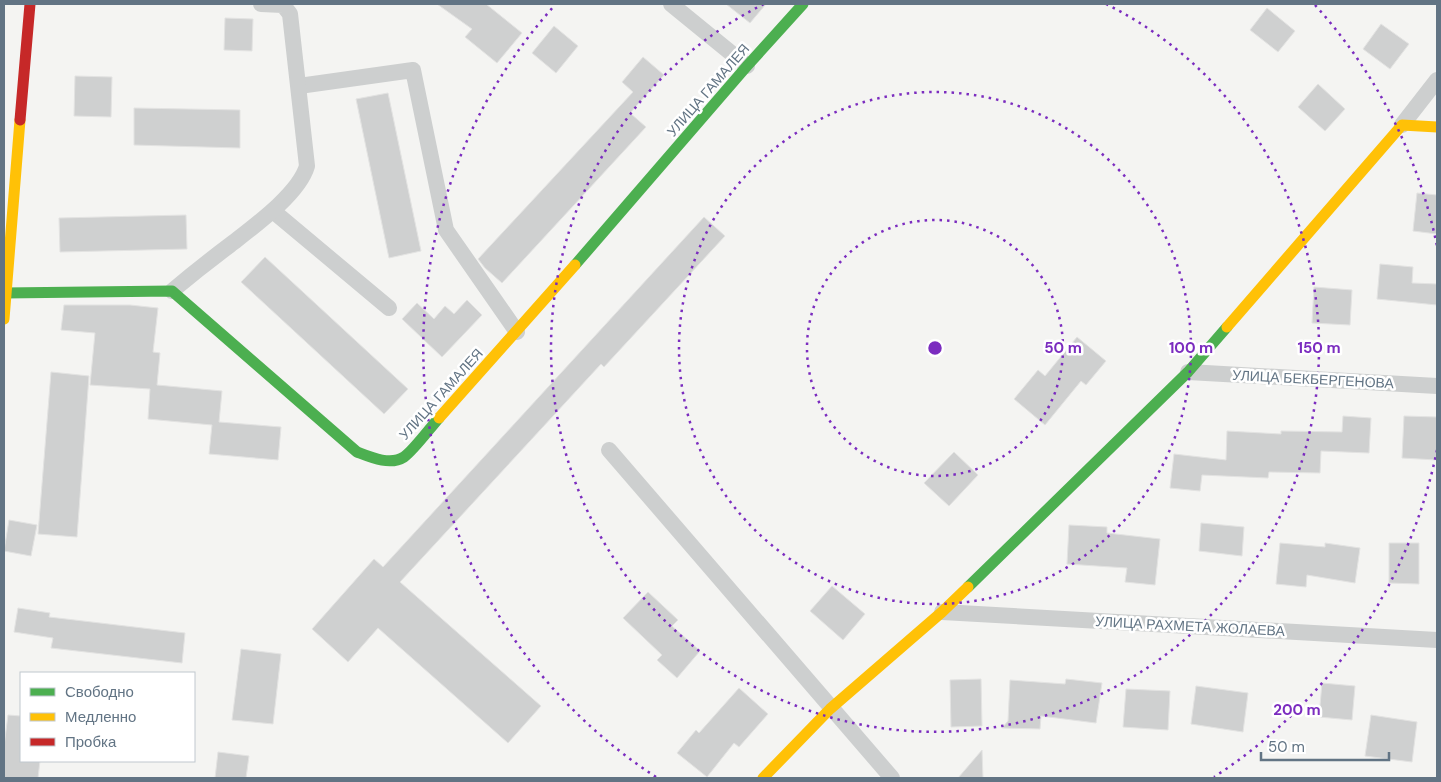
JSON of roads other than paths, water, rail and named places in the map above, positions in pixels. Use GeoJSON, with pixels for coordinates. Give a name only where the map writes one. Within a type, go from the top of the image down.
{"type":"FeatureCollection","features":[{"type":"Feature","properties":{"kind":"street"},"geometry":{"type":"LineString","coordinates":[[4,319],[30,4]]}},
{"type":"Feature","properties":{"kind":"street"},"geometry":{"type":"LineString","coordinates":[[5,293],[172,291],[273,211],[301,180],[308,166],[290,14],[283,5],[261,4]]}},
{"type":"Feature","properties":{"kind":"street"},"geometry":{"type":"LineString","coordinates":[[671,4],[747,66]]}},
{"type":"Feature","properties":{"kind":"street","name":"УЛИЦА ГАМАЛЕЯ"},"geometry":{"type":"LineString","coordinates":[[172,291],[357,452],[378,461],[403,458],[517,332],[803,4]]}},
{"type":"Feature","properties":{"kind":"street"},"geometry":{"type":"LineString","coordinates":[[299,86],[413,70],[446,230],[517,332]]}},
{"type":"Feature","properties":{"kind":"street"},"geometry":{"type":"LineString","coordinates":[[763,778],[830,709],[942,612],[1188,372],[1402,125],[1437,80]]}},
{"type":"Feature","properties":{"kind":"street"},"geometry":{"type":"LineString","coordinates":[[1402,125],[1437,128]]}},
{"type":"Feature","properties":{"kind":"street"},"geometry":{"type":"LineString","coordinates":[[273,211],[389,308]]}},
{"type":"Feature","properties":{"kind":"street","name":"УЛИЦА БЕКБЕРГЕНОВА"},"geometry":{"type":"LineString","coordinates":[[1188,372],[1437,386]]}},
{"type":"Feature","properties":{"kind":"street"},"geometry":{"type":"LineString","coordinates":[[609,450],[830,709],[892,778]]}},
{"type":"Feature","properties":{"kind":"street","name":"УЛИЦА РАХМЕТА ЖОЛАЕВА"},"geometry":{"type":"LineString","coordinates":[[942,612],[1437,640]]}}]}
